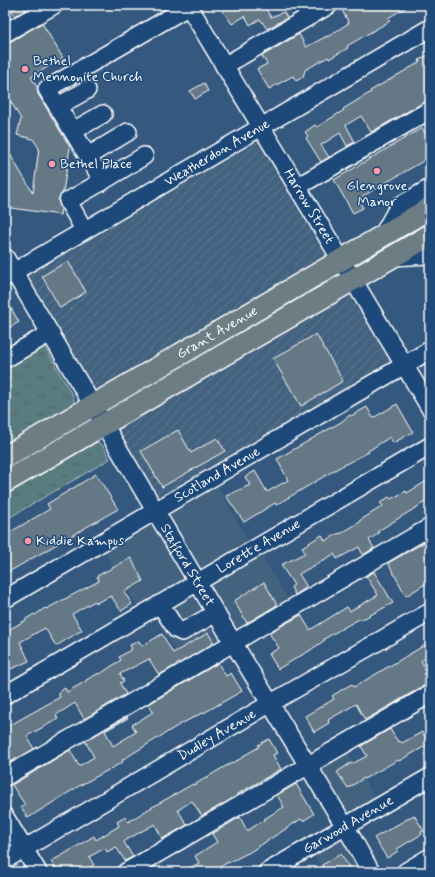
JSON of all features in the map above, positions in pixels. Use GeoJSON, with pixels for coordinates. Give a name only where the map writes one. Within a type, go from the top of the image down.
{"type":"FeatureCollection","features":[{"type":"Feature","properties":{"kind":"main road","name":"Grant Avenue"},"geometry":{"type":"LineString","coordinates":[[5,457],[430,208]]}},
{"type":"Feature","properties":{"kind":"main road","name":"Grant Avenue"},"geometry":{"type":"LineString","coordinates":[[5,482],[430,235]]}},
{"type":"Feature","properties":{"kind":"street"},"geometry":{"type":"LineString","coordinates":[[5,34],[54,5]]}},
{"type":"Feature","properties":{"kind":"street"},"geometry":{"type":"LineString","coordinates":[[103,181],[47,89],[189,5]]}},
{"type":"Feature","properties":{"kind":"street","name":"Harrow Street"},"geometry":{"type":"LineString","coordinates":[[189,5],[224,66],[430,408]]}},
{"type":"Feature","properties":{"kind":"street"},"geometry":{"type":"LineString","coordinates":[[224,66],[329,5]]}},
{"type":"Feature","properties":{"kind":"street","name":"Weatherdon Avenue"},"geometry":{"type":"LineString","coordinates":[[8,269],[84,230],[430,28]]}},
{"type":"Feature","properties":{"kind":"street"},"geometry":{"type":"LineString","coordinates":[[58,106],[87,90]]}},
{"type":"Feature","properties":{"kind":"street"},"geometry":{"type":"LineString","coordinates":[[297,187],[430,110]]}},
{"type":"Feature","properties":{"kind":"street"},"geometry":{"type":"LineString","coordinates":[[73,131],[103,114]]}},
{"type":"Feature","properties":{"kind":"street"},"geometry":{"type":"LineString","coordinates":[[88,156],[128,132]]}},
{"type":"Feature","properties":{"kind":"street"},"geometry":{"type":"LineString","coordinates":[[84,230],[68,201],[144,156]]}},
{"type":"Feature","properties":{"kind":"street"},"geometry":{"type":"LineString","coordinates":[[382,236],[399,206],[430,188]]}},
{"type":"Feature","properties":{"kind":"street"},"geometry":{"type":"LineString","coordinates":[[392,257],[427,255],[430,253]]}},
{"type":"Feature","properties":{"kind":"street","name":"Stafford Street"},"geometry":{"type":"LineString","coordinates":[[8,269],[50,333],[371,872]]}},
{"type":"Feature","properties":{"kind":"street"},"geometry":{"type":"LineString","coordinates":[[5,359],[50,333]]}},
{"type":"Feature","properties":{"kind":"street","name":"Scotland Avenue"},"geometry":{"type":"LineString","coordinates":[[5,599],[430,350]]}},
{"type":"Feature","properties":{"kind":"street","name":"Lorette Avenue"},"geometry":{"type":"LineString","coordinates":[[5,695],[430,446]]}},
{"type":"Feature","properties":{"kind":"street"},"geometry":{"type":"LineString","coordinates":[[5,777],[234,644],[430,527]]}},
{"type":"Feature","properties":{"kind":"street"},"geometry":{"type":"LineString","coordinates":[[160,604],[176,630],[182,632],[216,614]]}},
{"type":"Feature","properties":{"kind":"street","name":"Dudley Avenue"},"geometry":{"type":"LineString","coordinates":[[5,860],[430,612]]}},
{"type":"Feature","properties":{"kind":"street"},"geometry":{"type":"LineString","coordinates":[[126,872],[430,694]]}},
{"type":"Feature","properties":{"kind":"street","name":"Garwood Avenue"},"geometry":{"type":"LineString","coordinates":[[267,872],[430,777]]}},
{"type":"Feature","properties":{"kind":"street"},"geometry":{"type":"LineString","coordinates":[[5,817],[38,872]]}},
{"type":"Feature","properties":{"kind":"street"},"geometry":{"type":"LineString","coordinates":[[405,872],[430,858]]}},
{"type":"Feature","properties":{"kind":"shaded area"},"geometry":{"type":"Polygon","coordinates":[[[261,127],[405,365],[155,511],[104,424],[325,295],[106,398],[93,406],[14,272],[261,127]]]}},
{"type":"Feature","properties":{"kind":"shaded area"},"geometry":{"type":"Polygon","coordinates":[[[213,478],[253,549],[257,547],[293,608],[187,671],[151,610],[142,614],[100,544],[213,478]]]}},
{"type":"Feature","properties":{"kind":"shaded area"},"geometry":{"type":"Polygon","coordinates":[[[343,745],[380,806],[345,827],[308,766],[343,745]]]}},
{"type":"Feature","properties":{"kind":"shaded area"},"geometry":{"type":"Polygon","coordinates":[[[345,827],[371,872],[324,872],[310,847],[345,827]]]}},
{"type":"Feature","properties":{"kind":"green space"},"geometry":{"type":"Polygon","coordinates":[[[42,342],[74,398],[74,406],[5,448],[5,363],[42,342]]]}},
{"type":"Feature","properties":{"kind":"green space"},"geometry":{"type":"Polygon","coordinates":[[[95,441],[103,446],[110,459],[5,520],[5,488],[95,441]]]}},
{"type":"Feature","properties":{"kind":"building"},"geometry":{"type":"Polygon","coordinates":[[[23,5],[26,10],[15,16],[11,10],[23,5]]]}},
{"type":"Feature","properties":{"kind":"building"},"geometry":{"type":"Polygon","coordinates":[[[223,5],[263,5],[271,17],[284,12],[287,18],[267,29],[260,19],[250,25],[245,16],[232,24],[223,11],[225,9],[223,5]]]}},
{"type":"Feature","properties":{"kind":"building"},"geometry":{"type":"Polygon","coordinates":[[[339,5],[410,5],[388,18],[390,21],[347,46],[348,48],[305,70],[303,77],[296,81],[293,76],[269,89],[257,69],[267,64],[262,56],[299,34],[306,47],[327,37],[349,23],[339,5]]]}},
{"type":"Feature","properties":{"kind":"building","name":"Bethel Place"},"geometry":{"type":"Polygon","coordinates":[[[42,23],[63,58],[31,77],[37,87],[38,94],[70,147],[63,192],[58,200],[61,209],[60,215],[5,207],[5,146],[33,193],[39,148],[33,139],[17,135],[21,119],[5,92],[5,43],[10,42],[42,23]]]}},
{"type":"Feature","properties":{"kind":"building"},"geometry":{"type":"Polygon","coordinates":[[[430,54],[430,99],[371,132],[361,116],[346,125],[355,142],[347,146],[340,133],[321,145],[329,157],[321,162],[306,138],[308,136],[305,132],[315,125],[317,127],[371,92],[370,91],[420,62],[419,60],[430,54]]]}},
{"type":"Feature","properties":{"kind":"building"},"geometry":{"type":"Polygon","coordinates":[[[204,83],[208,91],[195,99],[190,91],[204,83]]]}},
{"type":"Feature","properties":{"kind":"building","name":"Glengrove Manor"},"geometry":{"type":"Polygon","coordinates":[[[422,128],[430,141],[430,157],[358,199],[363,208],[353,213],[334,180],[422,128]]]}},
{"type":"Feature","properties":{"kind":"building"},"geometry":{"type":"Polygon","coordinates":[[[68,261],[86,292],[60,308],[42,276],[68,261]]]}},
{"type":"Feature","properties":{"kind":"building"},"geometry":{"type":"Polygon","coordinates":[[[5,298],[19,322],[9,328],[5,322],[5,298]]]}},
{"type":"Feature","properties":{"kind":"building"},"geometry":{"type":"Polygon","coordinates":[[[316,334],[343,381],[301,406],[273,359],[316,334]]]}},
{"type":"Feature","properties":{"kind":"building"},"geometry":{"type":"Polygon","coordinates":[[[397,404],[413,432],[393,443],[390,437],[368,451],[369,452],[340,467],[276,505],[275,503],[244,522],[226,496],[250,485],[245,477],[255,471],[267,492],[288,480],[277,459],[341,422],[350,415],[351,416],[367,407],[373,418],[397,404]]]}},
{"type":"Feature","properties":{"kind":"building"},"geometry":{"type":"Polygon","coordinates":[[[178,430],[191,453],[217,438],[225,451],[162,487],[141,451],[178,430]]]}},
{"type":"Feature","properties":{"kind":"building"},"geometry":{"type":"Polygon","coordinates":[[[96,474],[118,509],[5,574],[5,535],[50,509],[47,504],[96,474]]]}},
{"type":"Feature","properties":{"kind":"building"},"geometry":{"type":"Polygon","coordinates":[[[430,479],[430,499],[378,531],[379,533],[369,540],[374,548],[363,555],[359,547],[337,559],[334,554],[299,574],[307,587],[295,595],[291,587],[294,585],[281,565],[305,553],[302,547],[322,535],[325,541],[339,533],[340,534],[383,506],[380,503],[389,497],[391,499],[406,491],[407,493],[430,479]]]}},
{"type":"Feature","properties":{"kind":"building"},"geometry":{"type":"Polygon","coordinates":[[[430,539],[430,581],[406,596],[388,563],[430,539]]]}},
{"type":"Feature","properties":{"kind":"building"},"geometry":{"type":"Polygon","coordinates":[[[131,558],[143,581],[124,592],[132,604],[121,611],[111,596],[96,603],[95,601],[72,614],[82,630],[56,646],[45,628],[20,642],[29,661],[11,669],[5,655],[5,632],[45,608],[46,609],[99,581],[97,576],[131,558]]]}},
{"type":"Feature","properties":{"kind":"building"},"geometry":{"type":"Polygon","coordinates":[[[374,572],[393,603],[343,628],[324,639],[325,640],[309,651],[278,669],[269,654],[279,648],[269,633],[301,615],[310,630],[347,607],[350,611],[378,595],[366,576],[374,572]]]}},
{"type":"Feature","properties":{"kind":"building"},"geometry":{"type":"Polygon","coordinates":[[[264,582],[277,605],[247,623],[234,601],[264,582]]]}},
{"type":"Feature","properties":{"kind":"building"},"geometry":{"type":"Polygon","coordinates":[[[208,633],[214,643],[159,675],[149,659],[120,674],[124,681],[120,683],[126,694],[84,719],[75,703],[59,713],[56,715],[58,719],[27,736],[34,749],[5,765],[5,728],[60,697],[58,693],[65,688],[67,692],[86,680],[99,673],[100,674],[121,660],[119,657],[132,649],[130,645],[139,641],[142,646],[162,634],[173,653],[208,633]]]}},
{"type":"Feature","properties":{"kind":"building"},"geometry":{"type":"Polygon","coordinates":[[[430,642],[430,655],[421,661],[430,675],[430,684],[425,685],[365,720],[356,704],[328,720],[329,723],[314,732],[305,716],[334,699],[332,696],[343,689],[352,684],[354,687],[430,642]]]}},
{"type":"Feature","properties":{"kind":"building"},"geometry":{"type":"Polygon","coordinates":[[[218,663],[226,676],[231,673],[242,691],[202,714],[179,725],[122,760],[123,762],[79,786],[28,818],[21,807],[25,805],[12,785],[70,750],[79,766],[94,757],[85,741],[127,717],[128,718],[105,731],[113,746],[136,732],[132,725],[153,712],[149,704],[218,663]]]}},
{"type":"Feature","properties":{"kind":"building"},"geometry":{"type":"Polygon","coordinates":[[[390,729],[398,742],[400,741],[402,743],[422,732],[429,744],[348,788],[337,772],[351,763],[352,764],[367,756],[361,746],[390,729]]]}},
{"type":"Feature","properties":{"kind":"building"},"geometry":{"type":"Polygon","coordinates":[[[269,739],[277,753],[273,755],[281,769],[202,816],[192,801],[178,810],[187,825],[162,839],[155,824],[126,840],[124,842],[133,857],[125,861],[116,847],[107,852],[105,848],[89,857],[94,865],[82,872],[57,872],[51,861],[94,836],[96,840],[119,826],[117,822],[125,817],[128,822],[193,784],[194,785],[244,757],[243,756],[259,747],[258,745],[269,739]]]}},
{"type":"Feature","properties":{"kind":"building"},"geometry":{"type":"Polygon","coordinates":[[[296,784],[314,814],[303,821],[301,819],[250,852],[228,862],[212,872],[182,872],[199,863],[195,856],[217,842],[212,834],[240,817],[247,831],[284,807],[277,795],[296,784]]]}},
{"type":"Feature","properties":{"kind":"building"},"geometry":{"type":"Polygon","coordinates":[[[414,815],[424,831],[421,832],[422,834],[397,849],[398,851],[387,858],[374,838],[414,815]]]}},
{"type":"Feature","properties":{"kind":"building"},"geometry":{"type":"Polygon","coordinates":[[[341,854],[352,872],[326,872],[322,865],[341,854]]]}},
{"type":"Feature","properties":{"kind":"place","name":"Bethel Mennonite Church"},"geometry":{"type":"Point","coordinates":[25,69]}},
{"type":"Feature","properties":{"kind":"place","name":"Bethel Place"},"geometry":{"type":"Point","coordinates":[52,164]}},
{"type":"Feature","properties":{"kind":"place","name":"Glengrove Manor"},"geometry":{"type":"Point","coordinates":[377,171]}},
{"type":"Feature","properties":{"kind":"place","name":"Kiddie Kampus"},"geometry":{"type":"Point","coordinates":[28,541]}}]}
